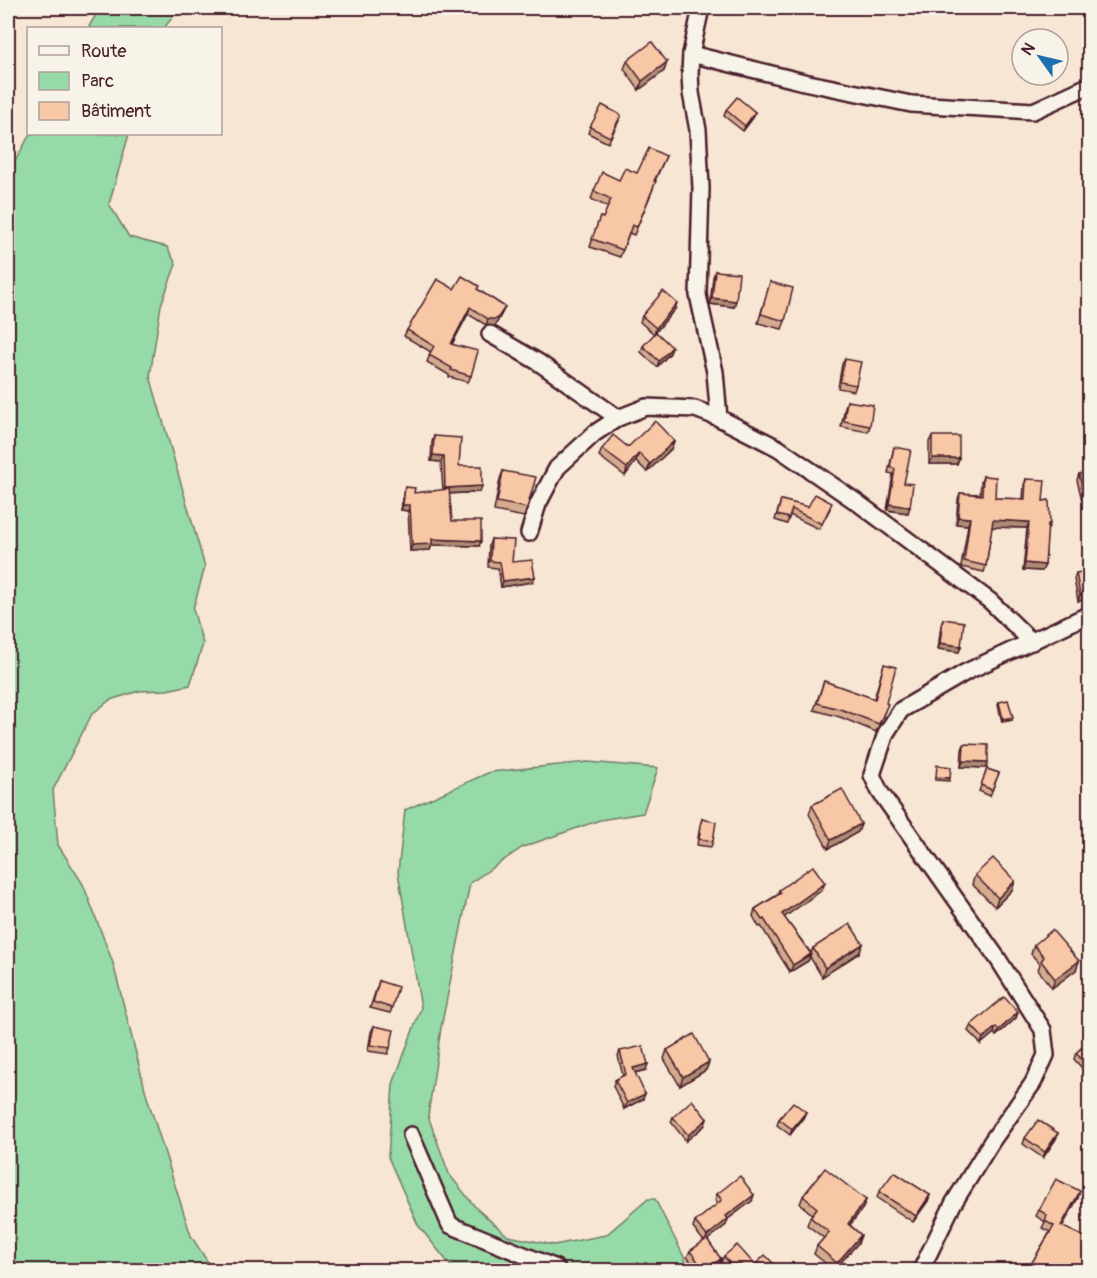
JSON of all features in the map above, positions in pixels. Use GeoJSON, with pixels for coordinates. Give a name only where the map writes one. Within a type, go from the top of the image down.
{"type":"FeatureCollection","features":[{"type":"Feature","properties":{"kind":"street"},"geometry":{"type":"LineString","coordinates":[[701,8],[691,54],[691,93],[698,130],[701,188],[698,295],[715,372],[719,418]]}},
{"type":"Feature","properties":{"kind":"street"},"geometry":{"type":"LineString","coordinates":[[691,54],[804,82],[911,104],[1033,111],[1089,85]]}},
{"type":"Feature","properties":{"kind":"street"},"geometry":{"type":"LineString","coordinates":[[490,334],[538,362],[618,418]]}},
{"type":"Feature","properties":{"kind":"street"},"geometry":{"type":"LineString","coordinates":[[529,533],[537,504],[557,468],[596,433],[618,418],[646,406],[695,410],[719,418],[778,448],[858,503],[990,601],[1032,642]]}},
{"type":"Feature","properties":{"kind":"street"},"geometry":{"type":"LineString","coordinates":[[921,1270],[953,1204],[992,1141],[1033,1083],[1046,1054],[1043,1030],[998,959],[880,792],[872,775],[886,733],[901,710],[966,672],[1089,614]]}},
{"type":"Feature","properties":{"kind":"street"},"geometry":{"type":"LineString","coordinates":[[411,1135],[450,1225],[558,1270]]}},
{"type":"Feature","properties":{"kind":"green space"},"geometry":{"type":"Polygon","coordinates":[[[100,8],[180,8],[165,27],[89,27],[100,8]]]}},
{"type":"Feature","properties":{"kind":"green space"},"geometry":{"type":"Polygon","coordinates":[[[29,135],[129,135],[109,204],[129,237],[167,247],[176,264],[161,305],[150,376],[205,567],[193,609],[203,644],[190,685],[167,690],[139,691],[110,700],[92,714],[53,790],[58,845],[83,884],[113,963],[147,1097],[191,1236],[213,1270],[8,1270],[8,171],[29,135]]]}},
{"type":"Feature","properties":{"kind":"green space"},"geometry":{"type":"Polygon","coordinates":[[[588,762],[658,768],[643,813],[600,820],[523,847],[470,883],[441,1028],[428,1116],[449,1174],[476,1208],[508,1236],[554,1245],[606,1235],[648,1199],[655,1199],[689,1267],[693,1270],[454,1270],[418,1225],[388,1157],[393,1084],[421,1008],[398,872],[405,810],[490,772],[588,762]]]}},
{"type":"Feature","properties":{"kind":"building"},"geometry":{"type":"Polygon","coordinates":[[[652,42],[667,62],[642,81],[627,61],[652,42]]]}},
{"type":"Feature","properties":{"kind":"building"},"geometry":{"type":"Polygon","coordinates":[[[737,97],[755,112],[745,126],[726,110],[737,97]]]}},
{"type":"Feature","properties":{"kind":"building"},"geometry":{"type":"Polygon","coordinates":[[[602,105],[621,115],[610,137],[590,127],[602,105]]]}},
{"type":"Feature","properties":{"kind":"building"},"geometry":{"type":"Polygon","coordinates":[[[649,148],[666,156],[637,227],[632,225],[623,250],[592,239],[600,217],[603,218],[611,199],[594,191],[602,172],[619,180],[625,168],[637,173],[649,148]]]}},
{"type":"Feature","properties":{"kind":"building"},"geometry":{"type":"Polygon","coordinates":[[[715,271],[739,273],[736,301],[712,298],[715,271]]]}},
{"type":"Feature","properties":{"kind":"building"},"geometry":{"type":"Polygon","coordinates":[[[462,276],[479,286],[477,289],[505,307],[497,319],[488,319],[470,307],[451,344],[478,351],[471,376],[451,370],[452,368],[429,355],[434,346],[407,330],[437,279],[454,289],[462,276]]]}},
{"type":"Feature","properties":{"kind":"building"},"geometry":{"type":"Polygon","coordinates":[[[770,282],[793,288],[785,321],[761,314],[770,282]]]}},
{"type":"Feature","properties":{"kind":"building"},"geometry":{"type":"Polygon","coordinates":[[[663,291],[677,303],[656,328],[642,316],[663,291]]]}},
{"type":"Feature","properties":{"kind":"building"},"geometry":{"type":"Polygon","coordinates":[[[656,332],[672,347],[659,361],[643,346],[656,332]]]}},
{"type":"Feature","properties":{"kind":"building"},"geometry":{"type":"Polygon","coordinates":[[[845,359],[861,362],[856,385],[840,382],[845,359]]]}},
{"type":"Feature","properties":{"kind":"building"},"geometry":{"type":"Polygon","coordinates":[[[847,401],[873,405],[870,426],[844,421],[847,401]]]}},
{"type":"Feature","properties":{"kind":"building"},"geometry":{"type":"Polygon","coordinates":[[[655,421],[674,441],[650,464],[639,453],[627,468],[602,449],[613,435],[628,447],[655,421]]]}},
{"type":"Feature","properties":{"kind":"building"},"geometry":{"type":"Polygon","coordinates":[[[434,436],[461,438],[459,466],[482,466],[482,486],[445,488],[444,456],[433,455],[434,436]]]}},
{"type":"Feature","properties":{"kind":"building"},"geometry":{"type":"Polygon","coordinates":[[[932,436],[959,436],[959,458],[932,458],[932,436]]]}},
{"type":"Feature","properties":{"kind":"building"},"geometry":{"type":"Polygon","coordinates":[[[894,447],[911,450],[904,483],[913,484],[910,507],[889,504],[895,469],[890,467],[894,447]]]}},
{"type":"Feature","properties":{"kind":"building"},"geometry":{"type":"Polygon","coordinates":[[[503,471],[536,477],[527,508],[497,502],[503,471]]]}},
{"type":"Feature","properties":{"kind":"building"},"geometry":{"type":"Polygon","coordinates":[[[1089,472],[1089,493],[1084,494],[1079,474],[1089,472]]]}},
{"type":"Feature","properties":{"kind":"building"},"geometry":{"type":"Polygon","coordinates":[[[983,476],[996,477],[995,498],[1025,499],[1026,479],[1045,480],[1043,501],[1049,500],[1050,524],[1048,524],[1045,565],[1025,563],[1029,522],[993,520],[986,566],[964,561],[970,518],[958,517],[960,493],[982,495],[983,476]]]}},
{"type":"Feature","properties":{"kind":"building"},"geometry":{"type":"Polygon","coordinates":[[[405,487],[415,488],[414,493],[449,489],[452,521],[481,521],[481,541],[432,539],[432,544],[412,545],[410,505],[403,505],[405,487]]]}},
{"type":"Feature","properties":{"kind":"building"},"geometry":{"type":"Polygon","coordinates":[[[815,494],[832,503],[822,524],[792,509],[789,518],[777,515],[781,500],[808,507],[815,494]]]}},
{"type":"Feature","properties":{"kind":"building"},"geometry":{"type":"Polygon","coordinates":[[[491,539],[514,540],[512,562],[532,560],[535,577],[503,581],[500,562],[490,561],[491,539]]]}},
{"type":"Feature","properties":{"kind":"building"},"geometry":{"type":"Polygon","coordinates":[[[1089,571],[1089,593],[1080,595],[1076,573],[1089,571]]]}},
{"type":"Feature","properties":{"kind":"building"},"geometry":{"type":"Polygon","coordinates":[[[943,619],[964,622],[961,646],[940,643],[943,619]]]}},
{"type":"Feature","properties":{"kind":"building"},"geometry":{"type":"Polygon","coordinates":[[[884,664],[896,667],[886,703],[888,704],[879,724],[817,703],[824,681],[875,699],[884,664]]]}},
{"type":"Feature","properties":{"kind":"building"},"geometry":{"type":"Polygon","coordinates":[[[1008,700],[1013,717],[1003,719],[999,702],[1008,700]]]}},
{"type":"Feature","properties":{"kind":"building"},"geometry":{"type":"Polygon","coordinates":[[[964,744],[988,745],[988,762],[963,761],[964,744]]]}},
{"type":"Feature","properties":{"kind":"building"},"geometry":{"type":"Polygon","coordinates":[[[937,765],[951,767],[950,778],[936,777],[937,765]]]}},
{"type":"Feature","properties":{"kind":"building"},"geometry":{"type":"Polygon","coordinates":[[[987,769],[999,773],[992,790],[981,785],[987,769]]]}},
{"type":"Feature","properties":{"kind":"building"},"geometry":{"type":"Polygon","coordinates":[[[842,789],[861,824],[831,840],[812,805],[842,789]]]}},
{"type":"Feature","properties":{"kind":"building"},"geometry":{"type":"Polygon","coordinates":[[[702,819],[716,822],[713,841],[699,839],[702,819]]]}},
{"type":"Feature","properties":{"kind":"building"},"geometry":{"type":"Polygon","coordinates":[[[993,858],[1015,881],[998,898],[975,875],[993,858]]]}},
{"type":"Feature","properties":{"kind":"building"},"geometry":{"type":"Polygon","coordinates":[[[813,866],[825,883],[782,914],[811,954],[793,965],[764,919],[762,920],[755,909],[781,893],[779,890],[813,866]]]}},
{"type":"Feature","properties":{"kind":"building"},"geometry":{"type":"Polygon","coordinates":[[[850,924],[863,944],[825,968],[813,948],[850,924]]]}},
{"type":"Feature","properties":{"kind":"building"},"geometry":{"type":"Polygon","coordinates":[[[1052,930],[1079,961],[1055,979],[1041,961],[1044,957],[1034,945],[1052,930]]]}},
{"type":"Feature","properties":{"kind":"building"},"geometry":{"type":"Polygon","coordinates":[[[379,981],[398,987],[392,1008],[373,1002],[379,981]]]}},
{"type":"Feature","properties":{"kind":"building"},"geometry":{"type":"Polygon","coordinates":[[[1004,997],[1018,1012],[999,1030],[996,1027],[983,1038],[971,1025],[1004,997]]]}},
{"type":"Feature","properties":{"kind":"building"},"geometry":{"type":"Polygon","coordinates":[[[374,1026],[394,1030],[390,1048],[370,1045],[374,1026]]]}},
{"type":"Feature","properties":{"kind":"building"},"geometry":{"type":"Polygon","coordinates":[[[694,1034],[709,1062],[683,1077],[667,1050],[694,1034]]]}},
{"type":"Feature","properties":{"kind":"building"},"geometry":{"type":"Polygon","coordinates":[[[1089,1041],[1089,1068],[1076,1053],[1089,1041]]]}},
{"type":"Feature","properties":{"kind":"building"},"geometry":{"type":"Polygon","coordinates":[[[643,1046],[648,1064],[633,1068],[645,1094],[627,1103],[615,1080],[626,1074],[620,1051],[643,1046]]]}},
{"type":"Feature","properties":{"kind":"building"},"geometry":{"type":"Polygon","coordinates":[[[692,1100],[707,1119],[688,1135],[673,1117],[692,1100]]]}},
{"type":"Feature","properties":{"kind":"building"},"geometry":{"type":"Polygon","coordinates":[[[793,1102],[806,1112],[792,1129],[779,1119],[793,1102]]]}},
{"type":"Feature","properties":{"kind":"building"},"geometry":{"type":"Polygon","coordinates":[[[1038,1120],[1058,1133],[1045,1152],[1025,1138],[1038,1120]]]}},
{"type":"Feature","properties":{"kind":"building"},"geometry":{"type":"Polygon","coordinates":[[[825,1168],[866,1200],[848,1224],[861,1235],[837,1263],[817,1246],[829,1232],[810,1217],[817,1208],[803,1196],[825,1168]]]}},
{"type":"Feature","properties":{"kind":"building"},"geometry":{"type":"Polygon","coordinates":[[[894,1172],[930,1195],[916,1216],[879,1192],[894,1172]]]}},
{"type":"Feature","properties":{"kind":"building"},"geometry":{"type":"Polygon","coordinates":[[[740,1176],[754,1195],[726,1216],[728,1219],[707,1236],[695,1222],[722,1200],[717,1194],[740,1176]]]}},
{"type":"Feature","properties":{"kind":"building"},"geometry":{"type":"Polygon","coordinates":[[[1056,1179],[1080,1191],[1061,1226],[1089,1239],[1089,1254],[1085,1270],[1024,1270],[1026,1265],[1030,1266],[1054,1226],[1045,1221],[1047,1215],[1039,1210],[1056,1179]]]}},
{"type":"Feature","properties":{"kind":"building"},"geometry":{"type":"Polygon","coordinates":[[[707,1239],[721,1259],[704,1270],[690,1251],[707,1239]]]}},
{"type":"Feature","properties":{"kind":"building"},"geometry":{"type":"Polygon","coordinates":[[[737,1245],[755,1265],[765,1255],[780,1270],[747,1270],[740,1264],[734,1269],[724,1256],[737,1245]]]}}]}
